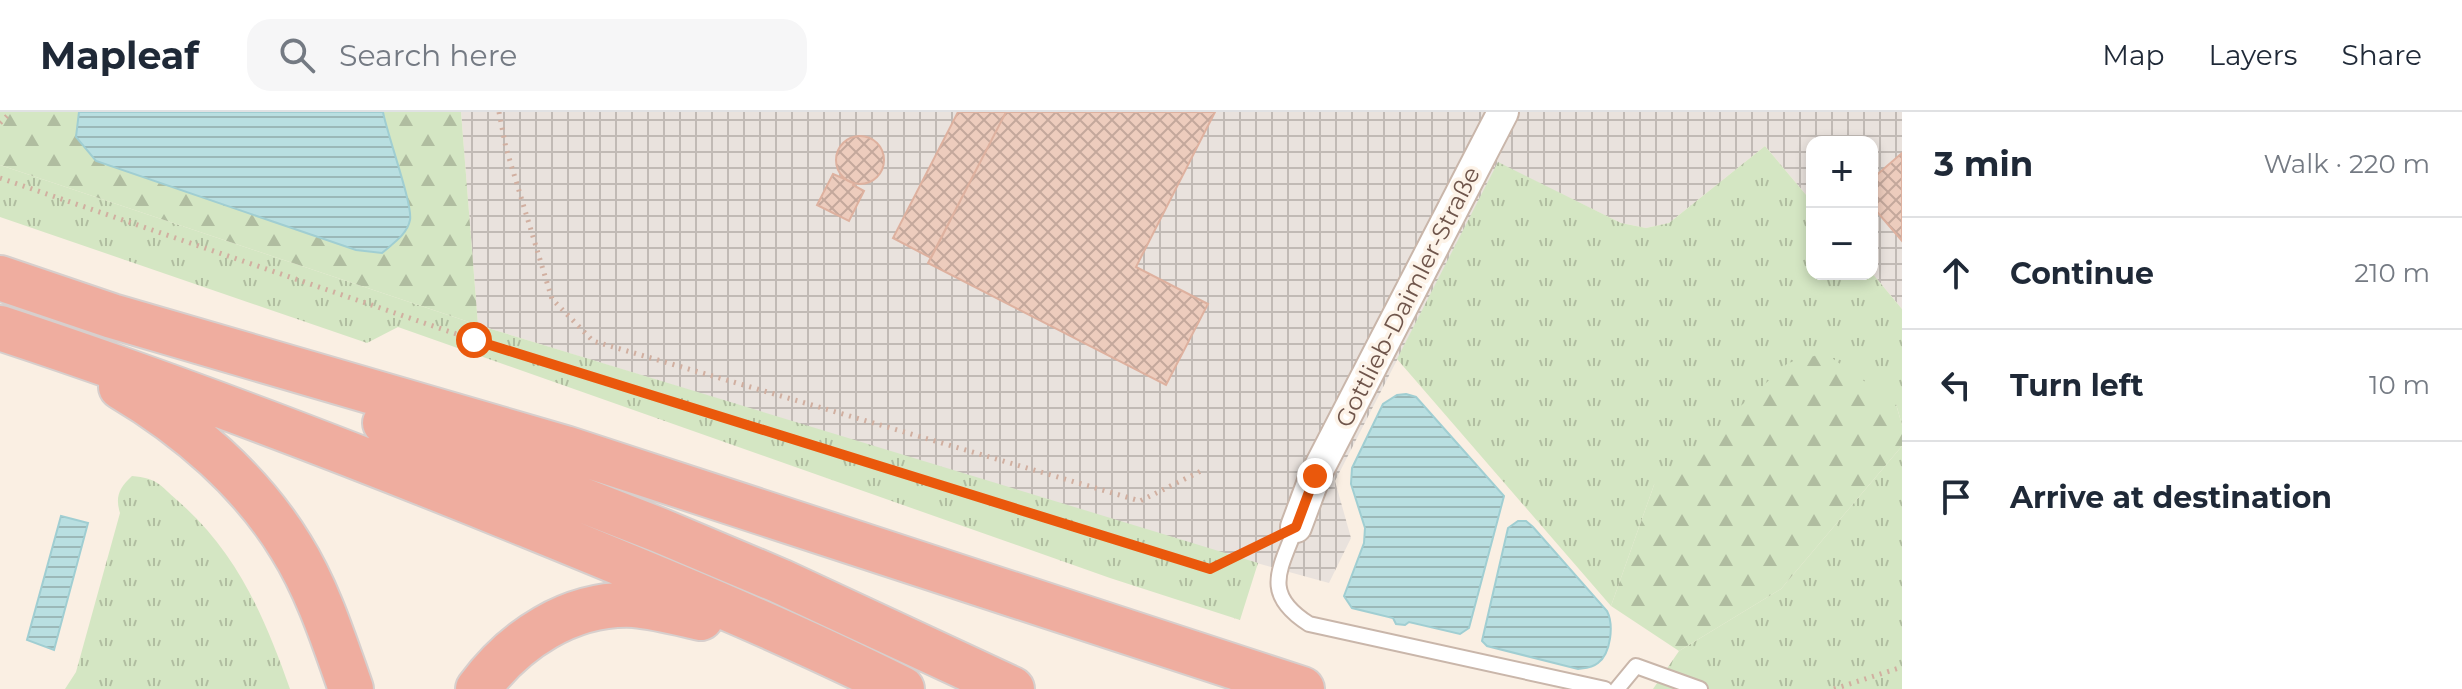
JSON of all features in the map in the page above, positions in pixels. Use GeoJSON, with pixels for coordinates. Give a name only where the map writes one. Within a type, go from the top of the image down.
{"type":"FeatureCollection","features":[{"type":"Feature","properties":{"kind":"highway"},"geometry":{"type":"LineString","coordinates":[[0,278],[112,316],[565,448],[1302,689]]}},
{"type":"Feature","properties":{"kind":"highway"},"geometry":{"type":"LineString","coordinates":[[112,316],[659,530],[780,581],[1012,689]]}},
{"type":"Feature","properties":{"kind":"highway"},"geometry":{"type":"LineString","coordinates":[[0,329],[93,358],[384,467],[655,577],[798,639],[902,689]]}},
{"type":"Feature","properties":{"kind":"highway"},"geometry":{"type":"LineString","coordinates":[[0,329],[108,379],[150,404],[198,442],[243,485],[291,547],[329,628],[351,689]]}},
{"type":"Feature","properties":{"kind":"highway"},"geometry":{"type":"LineString","coordinates":[[478,689],[501,661],[526,638],[552,624],[605,607],[632,605],[659,608],[798,639]]}},
{"type":"Feature","properties":{"kind":"street","name":"Gottlieb-Daimler-Straße"},"geometry":{"type":"LineString","coordinates":[[1296,527],[1315,476],[1503,112]]}},
{"type":"Feature","properties":{"kind":"lane"},"geometry":{"type":"LineString","coordinates":[[1296,527],[1282,563],[1279,588],[1290,612],[1309,624],[1605,689]]}},
{"type":"Feature","properties":{"kind":"lane"},"geometry":{"type":"LineString","coordinates":[[1617,689],[1636,666],[1700,689]]}},
{"type":"Feature","properties":{"kind":"path"},"geometry":{"type":"LineString","coordinates":[[0,123],[11,112]]}},
{"type":"Feature","properties":{"kind":"path"},"geometry":{"type":"LineString","coordinates":[[499,112],[506,148],[552,299],[593,341],[1140,501],[1201,471]]}},
{"type":"Feature","properties":{"kind":"path"},"geometry":{"type":"LineString","coordinates":[[0,178],[474,340],[1210,569],[1296,527]]}},
{"type":"Feature","properties":{"kind":"path"},"geometry":{"type":"LineString","coordinates":[[1834,689],[1902,667]]}},
{"type":"Feature","properties":{"kind":"shaded area"},"geometry":{"type":"Polygon","coordinates":[[[461,112],[1902,112],[1902,309],[1878,280],[1878,136],[1806,136],[1806,195],[1765,146],[1669,223],[1646,228],[1621,223],[1498,163],[1335,481],[1351,538],[1329,583],[1210,550],[478,325],[461,112]]]}},
{"type":"Feature","properties":{"kind":"green space"},"geometry":{"type":"Polygon","coordinates":[[[0,112],[461,112],[478,325],[0,165],[0,112]]]}},
{"type":"Feature","properties":{"kind":"green space"},"geometry":{"type":"Polygon","coordinates":[[[1765,146],[1806,195],[1806,280],[1878,280],[1902,309],[1902,425],[1896,404],[1654,485],[1611,606],[1397,359],[1498,162],[1621,223],[1646,228],[1669,223],[1765,146]]]}},
{"type":"Feature","properties":{"kind":"green space"},"geometry":{"type":"Polygon","coordinates":[[[0,165],[478,325],[1258,563],[1240,620],[1110,578],[398,327],[367,343],[0,217],[0,165]]]}},
{"type":"Feature","properties":{"kind":"green space"},"geometry":{"type":"Polygon","coordinates":[[[1825,353],[1896,404],[1902,425],[1902,446],[1781,589],[1679,651],[1611,606],[1654,485],[1788,363],[1825,353]]]}},
{"type":"Feature","properties":{"kind":"green space"},"geometry":{"type":"Polygon","coordinates":[[[1902,446],[1902,689],[1653,689],[1679,651],[1781,589],[1902,446]]]}},
{"type":"Feature","properties":{"kind":"green space"},"geometry":{"type":"Polygon","coordinates":[[[132,476],[147,478],[162,487],[217,542],[233,564],[259,612],[290,689],[65,689],[76,672],[120,513],[119,493],[132,476]]]}},
{"type":"Feature","properties":{"kind":"water"},"geometry":{"type":"Polygon","coordinates":[[[79,112],[383,112],[408,200],[410,220],[399,239],[382,253],[356,250],[96,161],[76,137],[79,112]]]}},
{"type":"Feature","properties":{"kind":"water"},"geometry":{"type":"Polygon","coordinates":[[[1397,395],[1416,397],[1504,496],[1469,628],[1460,634],[1409,622],[1396,624],[1393,618],[1352,608],[1344,596],[1364,543],[1365,528],[1351,484],[1352,468],[1383,404],[1397,395]]]}},
{"type":"Feature","properties":{"kind":"water"},"geometry":{"type":"Polygon","coordinates":[[[61,516],[88,523],[54,650],[27,640],[61,516]]]}},
{"type":"Feature","properties":{"kind":"water"},"geometry":{"type":"Polygon","coordinates":[[[1518,521],[1526,521],[1533,527],[1607,611],[1610,638],[1606,653],[1596,665],[1578,669],[1487,646],[1482,641],[1508,528],[1518,521]]]}},
{"type":"Feature","properties":{"kind":"building"},"geometry":{"type":"Polygon","coordinates":[[[958,112],[1006,112],[931,258],[893,238],[958,112]]]}},
{"type":"Feature","properties":{"kind":"building"},"geometry":{"type":"Polygon","coordinates":[[[1006,112],[1215,112],[1136,267],[1208,304],[1166,385],[928,263],[1006,112]]]}},
{"type":"Feature","properties":{"kind":"building"},"geometry":{"type":"Polygon","coordinates":[[[860,136],[877,143],[884,160],[877,177],[860,184],[843,177],[836,160],[843,143],[860,136]]]}},
{"type":"Feature","properties":{"kind":"building"},"geometry":{"type":"Polygon","coordinates":[[[1902,153],[1902,241],[1878,213],[1878,174],[1902,153]]]}},
{"type":"Feature","properties":{"kind":"building"},"geometry":{"type":"Polygon","coordinates":[[[833,174],[864,191],[849,221],[817,205],[833,174]]]}},
{"type":"Feature","properties":{"kind":"route"},"geometry":{"type":"LineString","coordinates":[[474,340],[1210,569],[1296,527],[1315,476]]}}]}
